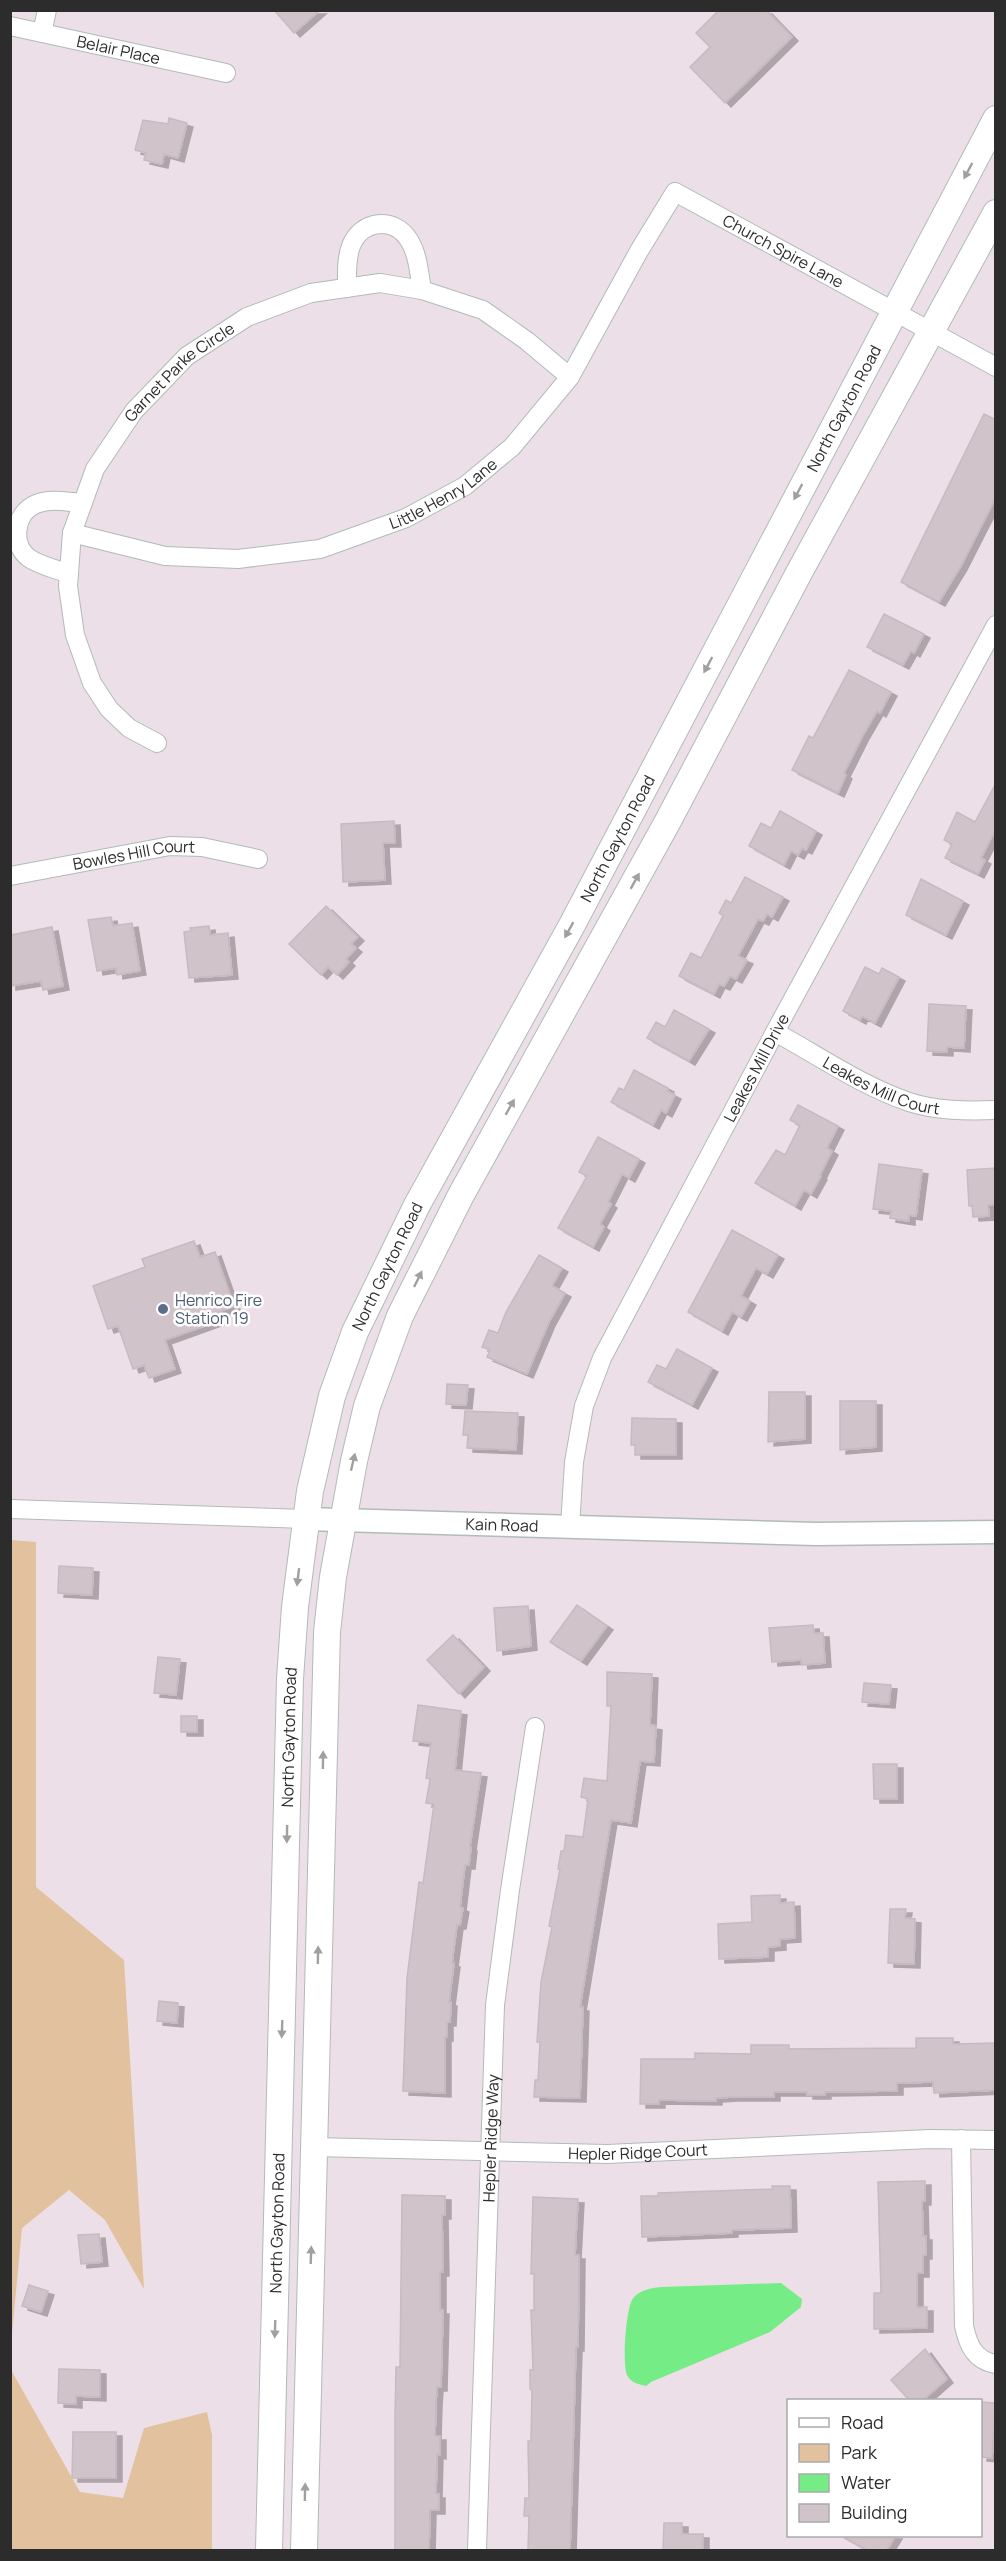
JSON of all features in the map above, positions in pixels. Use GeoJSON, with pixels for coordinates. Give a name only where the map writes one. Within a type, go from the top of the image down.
{"type":"FeatureCollection","features":[{"type":"Feature","properties":{"kind":"main road","name":"North Gayton Road"},"geometry":{"type":"LineString","coordinates":[[269,2550],[290,1691],[295,1607],[306,1519],[332,1396],[355,1332],[386,1267],[482,1086],[572,925],[996,119]]}},
{"type":"Feature","properties":{"kind":"main road","name":"North Gayton Road"},"geometry":{"type":"LineString","coordinates":[[304,2550],[327,1632],[342,1520],[367,1406],[400,1316],[461,1195],[662,831],[801,569],[996,213]]}},
{"type":"Feature","properties":{"kind":"street"},"geometry":{"type":"LineString","coordinates":[[42,33],[47,10]]}},
{"type":"Feature","properties":{"kind":"street","name":"Belair Place"},"geometry":{"type":"LineString","coordinates":[[10,26],[226,73]]}},
{"type":"Feature","properties":{"kind":"street","name":"Church Spire Lane"},"geometry":{"type":"LineString","coordinates":[[675,192],[996,367]]}},
{"type":"Feature","properties":{"kind":"street","name":"Little Henry Lane"},"geometry":{"type":"LineString","coordinates":[[72,533],[165,556],[238,559],[320,549],[406,518],[465,486],[512,447],[570,377],[639,251],[675,192]]}},
{"type":"Feature","properties":{"kind":"street"},"geometry":{"type":"LineString","coordinates":[[347,288],[347,257],[357,234],[370,225],[388,223],[400,228],[409,240],[416,254],[422,290]]}},
{"type":"Feature","properties":{"kind":"street","name":"Garnet Parke Circle"},"geometry":{"type":"LineString","coordinates":[[157,743],[129,728],[109,709],[92,683],[75,635],[68,586],[72,533],[95,469],[134,411],[187,356],[246,317],[311,293],[380,283],[422,290],[483,310],[527,340],[570,377]]}},
{"type":"Feature","properties":{"kind":"street"},"geometry":{"type":"LineString","coordinates":[[69,574],[30,559],[19,547],[16,534],[22,515],[34,504],[50,500],[83,503]]}},
{"type":"Feature","properties":{"kind":"street","name":"Leakes Mill Drive"},"geometry":{"type":"LineString","coordinates":[[570,1527],[574,1462],[584,1406],[602,1358],[775,1032],[996,625]]}},
{"type":"Feature","properties":{"kind":"street","name":"Bowles Hill Court"},"geometry":{"type":"LineString","coordinates":[[10,876],[170,846],[202,847],[258,859]]}},
{"type":"Feature","properties":{"kind":"street","name":"Leakes Mill Court"},"geometry":{"type":"LineString","coordinates":[[775,1032],[875,1088],[911,1102],[952,1110],[996,1110]]}},
{"type":"Feature","properties":{"kind":"street","name":"Kain Road"},"geometry":{"type":"LineString","coordinates":[[10,1509],[827,1534],[996,1532]]}},
{"type":"Feature","properties":{"kind":"street","name":"Hepler Ridge Way"},"geometry":{"type":"LineString","coordinates":[[477,2550],[495,2005],[535,1726]]}},
{"type":"Feature","properties":{"kind":"street"},"geometry":{"type":"LineString","coordinates":[[960,2139],[964,2326],[967,2342],[974,2354],[987,2363],[996,2364]]}},
{"type":"Feature","properties":{"kind":"street","name":"Hepler Ridge Court"},"geometry":{"type":"LineString","coordinates":[[314,2147],[607,2154],[960,2139],[996,2140]]}},
{"type":"Feature","properties":{"kind":"green space"},"geometry":{"type":"Polygon","coordinates":[[[11,1540],[36,1542],[36,1887],[124,1960],[144,2289],[105,2220],[69,2190],[22,2228],[11,2344],[11,1540]]]}},
{"type":"Feature","properties":{"kind":"green space"},"geometry":{"type":"Polygon","coordinates":[[[10,2368],[80,2492],[123,2498],[144,2428],[207,2412],[212,2435],[212,2550],[11,2550],[10,2368]]]}},
{"type":"Feature","properties":{"kind":"water"},"geometry":{"type":"Polygon","coordinates":[[[781,2283],[802,2299],[801,2307],[770,2332],[646,2386],[635,2383],[627,2375],[626,2325],[632,2300],[641,2292],[661,2287],[781,2283]]]}},
{"type":"Feature","properties":{"kind":"building"},"geometry":{"type":"Polygon","coordinates":[[[274,10],[320,10],[294,33],[274,10]]]}},
{"type":"Feature","properties":{"kind":"building"},"geometry":{"type":"Polygon","coordinates":[[[719,10],[766,10],[792,37],[725,103],[690,67],[710,47],[696,33],[719,10]]]}},
{"type":"Feature","properties":{"kind":"building"},"geometry":{"type":"Polygon","coordinates":[[[169,118],[187,123],[178,158],[164,154],[162,164],[144,160],[146,153],[135,150],[143,120],[168,124],[169,118]]]}},
{"type":"Feature","properties":{"kind":"building"},"geometry":{"type":"Polygon","coordinates":[[[984,414],[996,420],[996,497],[961,566],[939,602],[901,582],[984,414]]]}},
{"type":"Feature","properties":{"kind":"building"},"geometry":{"type":"Polygon","coordinates":[[[884,614],[924,634],[914,653],[911,651],[903,665],[867,647],[884,614]]]}},
{"type":"Feature","properties":{"kind":"building"},"geometry":{"type":"Polygon","coordinates":[[[849,670],[891,692],[880,713],[877,711],[863,735],[844,773],[846,775],[838,793],[792,770],[809,736],[813,738],[849,670]]]}},
{"type":"Feature","properties":{"kind":"building"},"geometry":{"type":"Polygon","coordinates":[[[996,783],[996,829],[981,858],[985,860],[978,874],[945,858],[952,844],[944,840],[957,812],[975,822],[996,783]]]}},
{"type":"Feature","properties":{"kind":"building"},"geometry":{"type":"Polygon","coordinates":[[[780,811],[816,831],[806,850],[802,848],[798,855],[791,851],[784,865],[749,846],[761,823],[771,828],[780,811]]]}},
{"type":"Feature","properties":{"kind":"building"},"geometry":{"type":"Polygon","coordinates":[[[394,821],[395,843],[383,843],[385,880],[343,882],[341,824],[394,821]]]}},
{"type":"Feature","properties":{"kind":"building"},"geometry":{"type":"Polygon","coordinates":[[[745,877],[783,897],[772,917],[767,914],[763,921],[758,919],[738,956],[747,960],[736,979],[730,976],[724,986],[719,984],[714,994],[679,976],[691,953],[701,958],[723,916],[719,913],[726,900],[731,903],[745,877]]]}},
{"type":"Feature","properties":{"kind":"building"},"geometry":{"type":"Polygon","coordinates":[[[921,879],[963,901],[946,935],[906,915],[921,879]]]}},
{"type":"Feature","properties":{"kind":"building"},"geometry":{"type":"Polygon","coordinates":[[[326,906],[358,937],[351,944],[356,948],[346,959],[349,962],[337,975],[328,967],[321,975],[289,944],[326,906]]]}},
{"type":"Feature","properties":{"kind":"building"},"geometry":{"type":"Polygon","coordinates":[[[111,917],[113,926],[132,923],[140,971],[117,975],[116,968],[97,971],[88,920],[111,917]]]}},
{"type":"Feature","properties":{"kind":"building"},"geometry":{"type":"Polygon","coordinates":[[[209,926],[210,935],[228,933],[232,975],[189,978],[184,932],[191,931],[190,928],[209,926]]]}},
{"type":"Feature","properties":{"kind":"building"},"geometry":{"type":"Polygon","coordinates":[[[52,927],[63,986],[43,990],[41,981],[10,986],[10,935],[52,927]]]}},
{"type":"Feature","properties":{"kind":"building"},"geometry":{"type":"Polygon","coordinates":[[[865,967],[879,974],[882,968],[899,977],[875,1023],[862,1016],[860,1020],[843,1011],[865,967]]]}},
{"type":"Feature","properties":{"kind":"building"},"geometry":{"type":"Polygon","coordinates":[[[929,1004],[966,1006],[964,1048],[947,1047],[947,1052],[927,1051],[929,1004]]]}},
{"type":"Feature","properties":{"kind":"building"},"geometry":{"type":"Polygon","coordinates":[[[674,1010],[709,1029],[689,1061],[647,1038],[656,1022],[665,1027],[674,1010]]]}},
{"type":"Feature","properties":{"kind":"building"},"geometry":{"type":"Polygon","coordinates":[[[634,1070],[668,1088],[667,1091],[675,1095],[666,1113],[661,1110],[653,1125],[611,1102],[619,1088],[624,1090],[634,1070]]]}},
{"type":"Feature","properties":{"kind":"building"},"geometry":{"type":"Polygon","coordinates":[[[798,1105],[838,1126],[827,1148],[832,1151],[821,1176],[811,1194],[804,1190],[795,1206],[755,1183],[776,1150],[785,1155],[800,1125],[790,1120],[798,1105]]]}},
{"type":"Feature","properties":{"kind":"building"},"geometry":{"type":"Polygon","coordinates":[[[598,1137],[639,1159],[629,1178],[622,1174],[608,1202],[611,1204],[600,1224],[604,1227],[593,1247],[558,1228],[587,1176],[579,1172],[598,1137]]]}},
{"type":"Feature","properties":{"kind":"building"},"geometry":{"type":"Polygon","coordinates":[[[879,1164],[922,1170],[916,1216],[909,1215],[909,1221],[890,1218],[891,1211],[873,1209],[879,1164]]]}},
{"type":"Feature","properties":{"kind":"building"},"geometry":{"type":"Polygon","coordinates":[[[996,1168],[996,1204],[988,1205],[989,1216],[973,1217],[972,1206],[969,1206],[967,1170],[996,1168]]]}},
{"type":"Feature","properties":{"kind":"building"},"geometry":{"type":"Polygon","coordinates":[[[732,1230],[778,1255],[767,1274],[756,1268],[741,1296],[750,1301],[741,1317],[732,1312],[722,1331],[688,1312],[732,1230]]]}},
{"type":"Feature","properties":{"kind":"building","name":"Henrico Fire Station 19"},"geometry":{"type":"Polygon","coordinates":[[[194,1241],[200,1257],[215,1252],[234,1306],[215,1313],[218,1321],[165,1340],[175,1369],[149,1378],[144,1365],[133,1369],[118,1326],[108,1329],[93,1286],[145,1267],[142,1259],[194,1241]]]}},
{"type":"Feature","properties":{"kind":"building"},"geometry":{"type":"Polygon","coordinates":[[[539,1255],[562,1268],[552,1286],[565,1293],[549,1322],[527,1374],[487,1357],[490,1350],[482,1347],[489,1330],[498,1333],[506,1312],[539,1255]]]}},
{"type":"Feature","properties":{"kind":"building"},"geometry":{"type":"Polygon","coordinates":[[[677,1349],[712,1368],[692,1405],[648,1382],[657,1365],[666,1369],[677,1349]]]}},
{"type":"Feature","properties":{"kind":"building"},"geometry":{"type":"Polygon","coordinates":[[[447,1384],[468,1385],[466,1405],[446,1404],[447,1384]]]}},
{"type":"Feature","properties":{"kind":"building"},"geometry":{"type":"Polygon","coordinates":[[[769,1392],[805,1392],[805,1439],[768,1442],[769,1392]]]}},
{"type":"Feature","properties":{"kind":"building"},"geometry":{"type":"Polygon","coordinates":[[[840,1401],[876,1401],[876,1447],[840,1450],[840,1401]]]}},
{"type":"Feature","properties":{"kind":"building"},"geometry":{"type":"Polygon","coordinates":[[[465,1411],[518,1413],[516,1450],[467,1448],[468,1435],[463,1435],[465,1411]]]}},
{"type":"Feature","properties":{"kind":"building"},"geometry":{"type":"Polygon","coordinates":[[[632,1418],[676,1419],[676,1455],[635,1455],[635,1445],[631,1445],[632,1418]]]}},
{"type":"Feature","properties":{"kind":"building"},"geometry":{"type":"Polygon","coordinates":[[[59,1566],[93,1568],[92,1595],[58,1593],[59,1566]]]}},
{"type":"Feature","properties":{"kind":"building"},"geometry":{"type":"Polygon","coordinates":[[[577,1605],[607,1626],[581,1661],[550,1642],[577,1605]]]}},
{"type":"Feature","properties":{"kind":"building"},"geometry":{"type":"Polygon","coordinates":[[[528,1606],[531,1646],[497,1651],[494,1608],[528,1606]]]}},
{"type":"Feature","properties":{"kind":"building"},"geometry":{"type":"Polygon","coordinates":[[[813,1625],[814,1633],[823,1633],[825,1663],[802,1665],[801,1660],[772,1662],[769,1628],[813,1625]]]}},
{"type":"Feature","properties":{"kind":"building"},"geometry":{"type":"Polygon","coordinates":[[[453,1635],[484,1667],[459,1694],[427,1660],[453,1635]]]}},
{"type":"Feature","properties":{"kind":"building"},"geometry":{"type":"Polygon","coordinates":[[[158,1657],[180,1659],[176,1695],[154,1693],[158,1657]]]}},
{"type":"Feature","properties":{"kind":"building"},"geometry":{"type":"Polygon","coordinates":[[[607,1672],[652,1674],[650,1725],[656,1726],[654,1762],[640,1761],[631,1823],[611,1820],[580,2007],[583,2007],[580,2098],[534,2097],[535,2080],[538,2080],[540,2042],[537,2042],[541,1982],[552,1927],[549,1926],[560,1869],[558,1869],[561,1851],[564,1851],[566,1835],[583,1837],[588,1799],[581,1797],[584,1778],[607,1781],[611,1706],[607,1706],[607,1672]]]}},
{"type":"Feature","properties":{"kind":"building"},"geometry":{"type":"Polygon","coordinates":[[[864,1683],[891,1685],[889,1704],[862,1702],[864,1683]]]}},
{"type":"Feature","properties":{"kind":"building"},"geometry":{"type":"Polygon","coordinates":[[[418,1705],[461,1711],[455,1770],[481,1773],[469,1865],[465,1865],[460,1907],[463,1908],[460,1925],[457,1925],[452,1963],[454,1963],[449,2002],[451,2002],[450,2022],[447,2022],[447,2037],[445,2037],[445,2093],[403,2091],[407,1978],[419,1882],[423,1883],[434,1804],[426,1803],[430,1779],[426,1778],[431,1743],[413,1741],[418,1705]]]}},
{"type":"Feature","properties":{"kind":"building"},"geometry":{"type":"Polygon","coordinates":[[[181,1716],[197,1716],[197,1732],[181,1732],[181,1716]]]}},
{"type":"Feature","properties":{"kind":"building"},"geometry":{"type":"Polygon","coordinates":[[[873,1764],[897,1764],[897,1799],[874,1799],[873,1764]]]}},
{"type":"Feature","properties":{"kind":"building"},"geometry":{"type":"Polygon","coordinates":[[[780,1895],[780,1903],[794,1902],[795,1938],[780,1939],[780,1946],[768,1947],[768,1957],[719,1959],[718,1924],[752,1922],[751,1896],[780,1895]]]}},
{"type":"Feature","properties":{"kind":"building"},"geometry":{"type":"Polygon","coordinates":[[[890,1909],[906,1909],[905,1918],[915,1919],[914,1964],[888,1963],[890,1909]]]}},
{"type":"Feature","properties":{"kind":"building"},"geometry":{"type":"Polygon","coordinates":[[[159,2001],[178,2003],[177,2023],[157,2021],[159,2001]]]}},
{"type":"Feature","properties":{"kind":"building"},"geometry":{"type":"Polygon","coordinates":[[[916,2038],[953,2038],[953,2044],[996,2043],[996,2090],[934,2093],[933,2082],[897,2083],[897,2091],[825,2092],[825,2095],[807,2095],[807,2092],[774,2092],[774,2097],[716,2098],[716,2101],[659,2100],[659,2104],[640,2104],[641,2059],[695,2059],[695,2053],[751,2054],[751,2045],[789,2045],[789,2049],[916,2048],[916,2038]]]}},
{"type":"Feature","properties":{"kind":"building"},"geometry":{"type":"Polygon","coordinates":[[[925,2181],[925,2201],[922,2201],[926,2255],[923,2255],[923,2273],[917,2273],[917,2307],[927,2307],[927,2328],[874,2329],[874,2293],[881,2293],[878,2182],[925,2181]]]}},
{"type":"Feature","properties":{"kind":"building"},"geometry":{"type":"Polygon","coordinates":[[[772,2186],[790,2186],[791,2228],[642,2237],[641,2196],[658,2196],[658,2193],[773,2189],[772,2186]]]}},
{"type":"Feature","properties":{"kind":"building"},"geometry":{"type":"Polygon","coordinates":[[[402,2195],[445,2196],[445,2215],[442,2215],[443,2272],[440,2272],[440,2310],[443,2310],[441,2387],[437,2387],[435,2436],[440,2436],[436,2494],[439,2494],[439,2510],[430,2510],[429,2550],[395,2550],[396,2367],[400,2367],[402,2195]]]}},
{"type":"Feature","properties":{"kind":"building"},"geometry":{"type":"Polygon","coordinates":[[[533,2197],[578,2199],[575,2255],[579,2255],[578,2347],[576,2347],[570,2550],[528,2550],[529,2516],[524,2516],[525,2498],[529,2498],[528,2441],[531,2441],[530,2370],[533,2370],[531,2310],[534,2310],[534,2274],[531,2274],[533,2197]]]}},
{"type":"Feature","properties":{"kind":"building"},"geometry":{"type":"Polygon","coordinates":[[[99,2234],[102,2262],[81,2264],[78,2235],[99,2234]]]}},
{"type":"Feature","properties":{"kind":"building"},"geometry":{"type":"Polygon","coordinates":[[[29,2285],[48,2291],[41,2312],[22,2306],[29,2285]]]}},
{"type":"Feature","properties":{"kind":"building"},"geometry":{"type":"Polygon","coordinates":[[[925,2349],[947,2379],[924,2399],[908,2399],[891,2380],[925,2349]]]}},
{"type":"Feature","properties":{"kind":"building"},"geometry":{"type":"Polygon","coordinates":[[[59,2369],[100,2370],[100,2397],[76,2396],[76,2404],[58,2403],[59,2369]]]}},
{"type":"Feature","properties":{"kind":"building"},"geometry":{"type":"Polygon","coordinates":[[[982,2402],[996,2403],[992,2458],[982,2457],[982,2402]]]}},
{"type":"Feature","properties":{"kind":"building"},"geometry":{"type":"Polygon","coordinates":[[[73,2432],[116,2432],[116,2478],[72,2478],[73,2432]]]}},
{"type":"Feature","properties":{"kind":"building"},"geometry":{"type":"Polygon","coordinates":[[[664,2523],[682,2523],[682,2534],[703,2534],[703,2550],[663,2550],[664,2523]]]}},
{"type":"Feature","properties":{"kind":"building"},"geometry":{"type":"Polygon","coordinates":[[[844,2537],[895,2537],[887,2550],[867,2550],[844,2537]]]}},
{"type":"Feature","properties":{"kind":"place","name":"Henrico Fire Station 19"},"geometry":{"type":"Point","coordinates":[163,1309]}}]}
